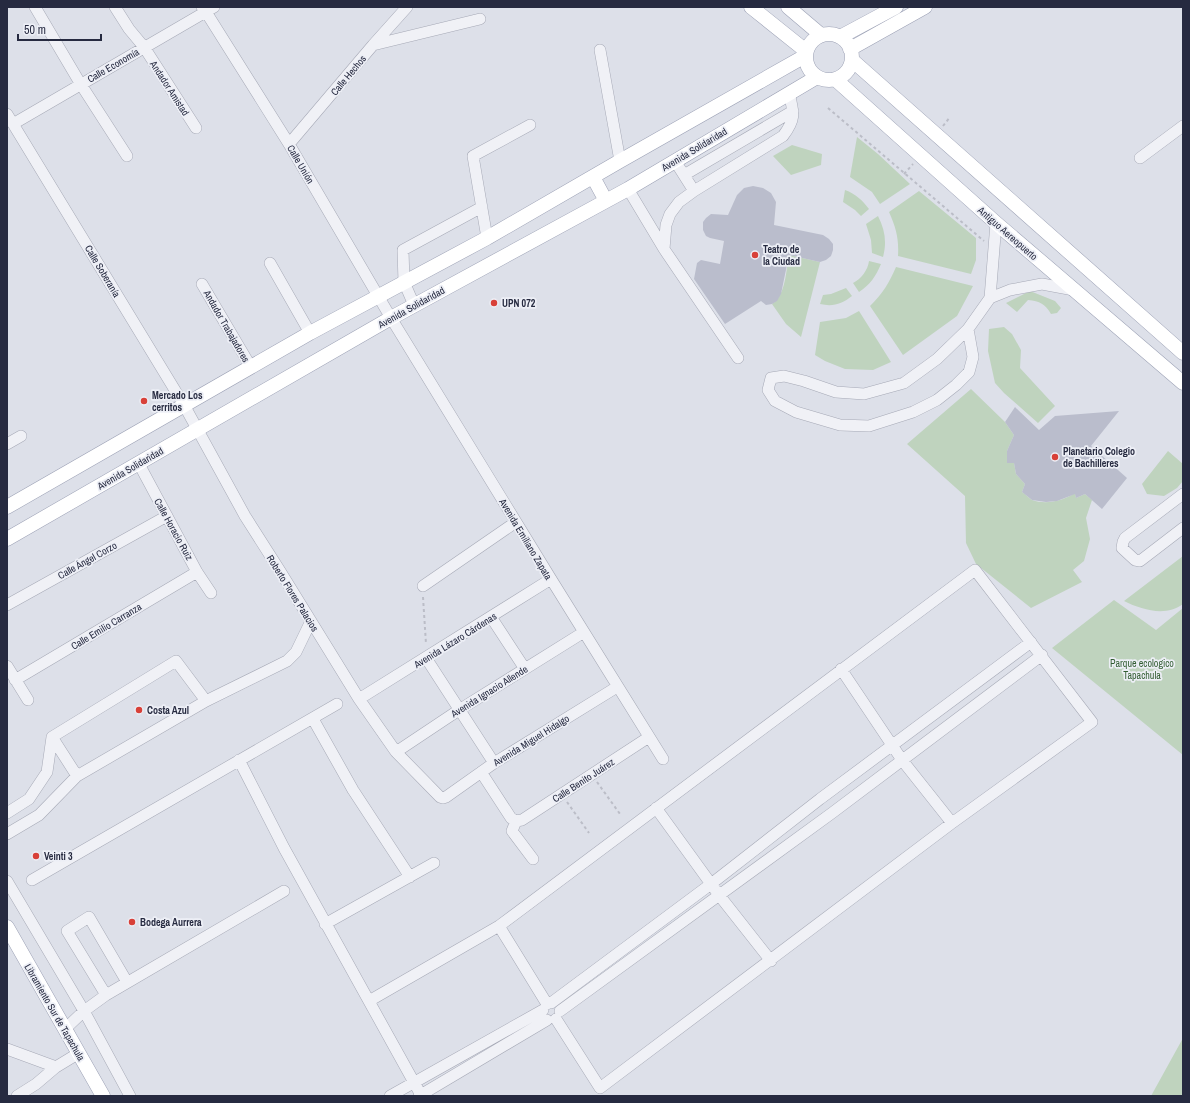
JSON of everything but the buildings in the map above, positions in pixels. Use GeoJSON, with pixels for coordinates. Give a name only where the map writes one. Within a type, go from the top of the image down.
{"type":"FeatureCollection","features":[{"type":"Feature","properties":{"kind":"main road"},"geometry":{"type":"LineString","coordinates":[[751,7],[806,54]]}},
{"type":"Feature","properties":{"kind":"main road"},"geometry":{"type":"LineString","coordinates":[[788,7],[820,35]]}},
{"type":"Feature","properties":{"kind":"main road"},"geometry":{"type":"LineString","coordinates":[[840,37],[896,7]]}},
{"type":"Feature","properties":{"kind":"main road"},"geometry":{"type":"LineString","coordinates":[[851,54],[925,7]]}},
{"type":"Feature","properties":{"kind":"main road"},"geometry":{"type":"LineString","coordinates":[[851,54],[850,66],[846,72],[835,79],[822,79],[811,71],[807,64],[806,54],[809,44],[820,35],[834,34],[844,40],[851,54],[1181,351],[1165,367]]}},
{"type":"Feature","properties":{"kind":"main road"},"geometry":{"type":"LineString","coordinates":[[7,507],[310,333],[487,238],[806,54]]}},
{"type":"Feature","properties":{"kind":"main road","name":"Avenida Solidaridad"},"geometry":{"type":"LineString","coordinates":[[7,540],[414,305],[628,189],[817,76]]}},
{"type":"Feature","properties":{"kind":"main road","name":"Antiguo Aereopuerto"},"geometry":{"type":"LineString","coordinates":[[835,79],[996,223],[1183,383]]}},
{"type":"Feature","properties":{"kind":"main road"},"geometry":{"type":"LineString","coordinates":[[593,177],[606,201]]}},
{"type":"Feature","properties":{"kind":"main road","name":"Libramiento Sur de Tapachula"},"geometry":{"type":"LineString","coordinates":[[7,927],[103,1096]]}},
{"type":"Feature","properties":{"kind":"street"},"geometry":{"type":"LineString","coordinates":[[35,7],[80,83],[127,156]]}},
{"type":"Feature","properties":{"kind":"street","name":"Andador Amistad"},"geometry":{"type":"LineString","coordinates":[[115,7],[129,29],[144,47],[196,128]]}},
{"type":"Feature","properties":{"kind":"street","name":"Calle Hechos"},"geometry":{"type":"LineString","coordinates":[[289,144],[405,8]]}},
{"type":"Feature","properties":{"kind":"street","name":"Calle Economía"},"geometry":{"type":"LineString","coordinates":[[10,119],[80,83],[207,9]]}},
{"type":"Feature","properties":{"kind":"street","name":"Calle Unión"},"geometry":{"type":"LineString","coordinates":[[207,9],[289,144],[391,318]]}},
{"type":"Feature","properties":{"kind":"street"},"geometry":{"type":"LineString","coordinates":[[373,45],[480,19]]}},
{"type":"Feature","properties":{"kind":"street"},"geometry":{"type":"LineString","coordinates":[[600,50],[620,161]]}},
{"type":"Feature","properties":{"kind":"street"},"geometry":{"type":"LineString","coordinates":[[664,249],[666,225],[670,214],[679,202],[694,191],[783,136],[791,125],[793,111],[789,93]]}},
{"type":"Feature","properties":{"kind":"street"},"geometry":{"type":"LineString","coordinates":[[684,175],[793,111]]}},
{"type":"Feature","properties":{"kind":"street","name":"Calle Soberanía"},"geometry":{"type":"LineString","coordinates":[[10,119],[184,405],[197,429]]}},
{"type":"Feature","properties":{"kind":"street"},"geometry":{"type":"LineString","coordinates":[[487,238],[473,156],[530,125]]}},
{"type":"Feature","properties":{"kind":"street"},"geometry":{"type":"LineString","coordinates":[[1140,158],[1183,126]]}},
{"type":"Feature","properties":{"kind":"street"},"geometry":{"type":"LineString","coordinates":[[675,161],[694,191]]}},
{"type":"Feature","properties":{"kind":"street"},"geometry":{"type":"LineString","coordinates":[[628,189],[664,249],[738,358]]}},
{"type":"Feature","properties":{"kind":"street"},"geometry":{"type":"LineString","coordinates":[[414,305],[404,282],[402,250],[482,207]]}},
{"type":"Feature","properties":{"kind":"street"},"geometry":{"type":"LineString","coordinates":[[968,329],[973,357],[969,372],[956,385],[937,400],[913,412],[869,426],[840,425],[796,412],[775,401],[768,390],[771,378],[784,376],[836,392],[864,394],[904,383],[937,359],[968,329],[990,298],[996,223]]}},
{"type":"Feature","properties":{"kind":"street"},"geometry":{"type":"LineString","coordinates":[[270,263],[310,333]]}},
{"type":"Feature","properties":{"kind":"street","name":"Andador Trabajadores"},"geometry":{"type":"LineString","coordinates":[[202,284],[251,367]]}},
{"type":"Feature","properties":{"kind":"street"},"geometry":{"type":"LineString","coordinates":[[990,298],[1010,290],[1042,284],[1076,291]]}},
{"type":"Feature","properties":{"kind":"street","name":"Avenida Emiliano Zapata"},"geometry":{"type":"LineString","coordinates":[[391,318],[551,580],[663,759]]}},
{"type":"Feature","properties":{"kind":"street","name":"Roberto Flores Palacios"},"geometry":{"type":"LineString","coordinates":[[197,429],[245,516],[359,699],[396,752]]}},
{"type":"Feature","properties":{"kind":"street"},"geometry":{"type":"LineString","coordinates":[[7,444],[22,436]]}},
{"type":"Feature","properties":{"kind":"street","name":"Calle Horacio Ruiz"},"geometry":{"type":"LineString","coordinates":[[139,464],[197,572],[211,593]]}},
{"type":"Feature","properties":{"kind":"street"},"geometry":{"type":"LineString","coordinates":[[1183,494],[1125,538],[1122,548],[1135,560],[1140,561],[1183,528]]}},
{"type":"Feature","properties":{"kind":"street","name":"Calle Ángel Corzo"},"geometry":{"type":"LineString","coordinates":[[7,605],[167,516]]}},
{"type":"Feature","properties":{"kind":"street"},"geometry":{"type":"LineString","coordinates":[[423,586],[516,522]]}},
{"type":"Feature","properties":{"kind":"street"},"geometry":{"type":"LineString","coordinates":[[369,1001],[499,926],[975,570],[1042,655],[1092,722],[952,823],[771,961],[600,1088],[499,926]]}},
{"type":"Feature","properties":{"kind":"street","name":"Calle Emilio Carranza"},"geometry":{"type":"LineString","coordinates":[[15,680],[197,572]]}},
{"type":"Feature","properties":{"kind":"street","name":"Avenida Lázaro Cárdenas"},"geometry":{"type":"LineString","coordinates":[[359,699],[551,580]]}},
{"type":"Feature","properties":{"kind":"street"},"geometry":{"type":"LineString","coordinates":[[491,617],[524,669]]}},
{"type":"Feature","properties":{"kind":"street"},"geometry":{"type":"LineString","coordinates":[[7,834],[39,815],[78,776],[206,701],[287,661],[296,652],[311,621]]}},
{"type":"Feature","properties":{"kind":"street","name":"Avenida Ignacio Allende"},"geometry":{"type":"LineString","coordinates":[[396,752],[459,710],[584,632]]}},
{"type":"Feature","properties":{"kind":"street"},"geometry":{"type":"LineString","coordinates":[[390,1096],[551,1011],[820,799],[1031,642]]}},
{"type":"Feature","properties":{"kind":"street"},"geometry":{"type":"LineString","coordinates":[[239,760],[325,924],[415,1082],[420,1095],[551,1011],[719,895],[1042,655]]}},
{"type":"Feature","properties":{"kind":"street"},"geometry":{"type":"LineString","coordinates":[[426,658],[494,763]]}},
{"type":"Feature","properties":{"kind":"street"},"geometry":{"type":"LineString","coordinates":[[52,737],[176,662],[206,701]]}},
{"type":"Feature","properties":{"kind":"street"},"geometry":{"type":"LineString","coordinates":[[7,666],[28,700]]}},
{"type":"Feature","properties":{"kind":"street"},"geometry":{"type":"LineString","coordinates":[[841,669],[902,760],[952,823]]}},
{"type":"Feature","properties":{"kind":"street","name":"Avenida Miguel Hidalgo"},"geometry":{"type":"LineString","coordinates":[[396,752],[440,797],[443,798],[494,763],[617,687]]}},
{"type":"Feature","properties":{"kind":"street"},"geometry":{"type":"LineString","coordinates":[[32,880],[337,704]]}},
{"type":"Feature","properties":{"kind":"street"},"geometry":{"type":"LineString","coordinates":[[313,719],[353,790],[410,877]]}},
{"type":"Feature","properties":{"kind":"street"},"geometry":{"type":"LineString","coordinates":[[52,737],[78,776]]}},
{"type":"Feature","properties":{"kind":"street"},"geometry":{"type":"LineString","coordinates":[[7,813],[29,799],[47,772],[52,737]]}},
{"type":"Feature","properties":{"kind":"street","name":"Calle Benito Juárez"},"geometry":{"type":"LineString","coordinates":[[516,821],[522,820],[649,737]]}},
{"type":"Feature","properties":{"kind":"street"},"geometry":{"type":"LineString","coordinates":[[481,772],[511,818],[516,821],[512,831],[533,860]]}},
{"type":"Feature","properties":{"kind":"street"},"geometry":{"type":"LineString","coordinates":[[656,808],[719,895],[771,961]]}},
{"type":"Feature","properties":{"kind":"street"},"geometry":{"type":"LineString","coordinates":[[325,924],[434,863]]}},
{"type":"Feature","properties":{"kind":"street"},"geometry":{"type":"LineString","coordinates":[[7,881],[84,1011],[129,1096]]}},
{"type":"Feature","properties":{"kind":"street"},"geometry":{"type":"LineString","coordinates":[[65,1029],[84,1011],[106,995],[284,891]]}},
{"type":"Feature","properties":{"kind":"street"},"geometry":{"type":"LineString","coordinates":[[106,995],[67,931],[88,917],[127,982]]}},
{"type":"Feature","properties":{"kind":"street"},"geometry":{"type":"LineString","coordinates":[[7,1049],[56,1067]]}},
{"type":"Feature","properties":{"kind":"street"},"geometry":{"type":"LineString","coordinates":[[17,1096],[36,1084],[56,1067],[78,1053]]}},
{"type":"Feature","properties":{"kind":"path"},"geometry":{"type":"LineString","coordinates":[[828,108],[994,250]]}},
{"type":"Feature","properties":{"kind":"path"},"geometry":{"type":"LineString","coordinates":[[423,586],[426,658]]}},
{"type":"Feature","properties":{"kind":"path"},"geometry":{"type":"LineString","coordinates":[[592,775],[620,814]]}},
{"type":"Feature","properties":{"kind":"path"},"geometry":{"type":"LineString","coordinates":[[561,795],[589,833]]}},
{"type":"Feature","properties":{"kind":"green space"},"geometry":{"type":"Polygon","coordinates":[[[857,137],[878,154],[910,184],[880,204],[872,192],[850,177],[857,137]]]}},
{"type":"Feature","properties":{"kind":"green space"},"geometry":{"type":"Polygon","coordinates":[[[792,145],[822,154],[821,165],[791,175],[773,156],[792,145]]]}},
{"type":"Feature","properties":{"kind":"green space"},"geometry":{"type":"Polygon","coordinates":[[[845,190],[852,193],[869,209],[861,216],[843,202],[845,190]]]}},
{"type":"Feature","properties":{"kind":"green space"},"geometry":{"type":"Polygon","coordinates":[[[919,191],[976,238],[976,260],[971,274],[898,256],[898,244],[894,223],[889,212],[919,191]]]}},
{"type":"Feature","properties":{"kind":"green space"},"geometry":{"type":"Polygon","coordinates":[[[878,216],[885,236],[883,257],[872,253],[871,240],[866,224],[878,216]]]}},
{"type":"Feature","properties":{"kind":"green space"},"geometry":{"type":"Polygon","coordinates":[[[789,255],[820,262],[801,337],[786,324],[772,304],[777,300],[783,288],[789,255]]]}},
{"type":"Feature","properties":{"kind":"green space"},"geometry":{"type":"Polygon","coordinates":[[[869,261],[881,264],[872,280],[859,292],[853,283],[864,274],[869,261]]]}},
{"type":"Feature","properties":{"kind":"green space"},"geometry":{"type":"Polygon","coordinates":[[[896,267],[973,286],[957,316],[903,355],[870,306],[885,288],[896,267]]]}},
{"type":"Feature","properties":{"kind":"green space"},"geometry":{"type":"Polygon","coordinates":[[[846,288],[852,296],[845,301],[833,305],[820,304],[823,295],[831,294],[846,288]]]}},
{"type":"Feature","properties":{"kind":"green space"},"geometry":{"type":"Polygon","coordinates":[[[1030,291],[1055,301],[1061,308],[1057,313],[1051,314],[1042,304],[1036,301],[1028,300],[1017,312],[1006,303],[1030,291]]]}},
{"type":"Feature","properties":{"kind":"green space"},"geometry":{"type":"Polygon","coordinates":[[[859,311],[891,362],[873,370],[845,369],[825,361],[815,355],[820,322],[846,318],[859,311]]]}},
{"type":"Feature","properties":{"kind":"green space"},"geometry":{"type":"Polygon","coordinates":[[[1004,327],[1012,334],[1021,350],[1020,368],[1055,406],[1038,423],[995,383],[988,351],[989,329],[1004,327]]]}},
{"type":"Feature","properties":{"kind":"green space"},"geometry":{"type":"Polygon","coordinates":[[[971,389],[1005,422],[1014,435],[1007,451],[1014,463],[1016,474],[1025,484],[1022,492],[1032,500],[1043,502],[1060,500],[1075,493],[1076,498],[1085,494],[1092,500],[1086,518],[1090,539],[1084,561],[1073,570],[1082,582],[1031,608],[976,564],[966,543],[965,496],[907,444],[971,389]]]}},
{"type":"Feature","properties":{"kind":"green space"},"geometry":{"type":"Polygon","coordinates":[[[1168,451],[1183,464],[1183,481],[1177,488],[1164,496],[1147,494],[1142,484],[1168,451]]]}},
{"type":"Feature","properties":{"kind":"green space"},"geometry":{"type":"Polygon","coordinates":[[[1183,556],[1183,604],[1169,610],[1154,611],[1138,607],[1124,601],[1183,556]]]}},
{"type":"Feature","properties":{"kind":"green space","name":"Parque ecologico Tapachula"},"geometry":{"type":"Polygon","coordinates":[[[1114,600],[1156,630],[1183,608],[1183,755],[1052,648],[1114,600]]]}},
{"type":"Feature","properties":{"kind":"green space"},"geometry":{"type":"Polygon","coordinates":[[[1183,1038],[1183,1096],[1151,1096],[1183,1038]]]}},
{"type":"Feature","properties":{"kind":"place","name":"Teatro de la Ciudad"},"geometry":{"type":"Point","coordinates":[755,255]}},
{"type":"Feature","properties":{"kind":"place","name":"UPN 072"},"geometry":{"type":"Point","coordinates":[494,303]}},
{"type":"Feature","properties":{"kind":"place","name":"Mercado Los cerritos"},"geometry":{"type":"Point","coordinates":[144,401]}},
{"type":"Feature","properties":{"kind":"place","name":"Planetario Colegio de Bachilleres"},"geometry":{"type":"Point","coordinates":[1055,457]}},
{"type":"Feature","properties":{"kind":"place","name":"Costa Azul"},"geometry":{"type":"Point","coordinates":[139,710]}},
{"type":"Feature","properties":{"kind":"place","name":"Veinti 3"},"geometry":{"type":"Point","coordinates":[36,856]}},
{"type":"Feature","properties":{"kind":"place","name":"Bodega Aurrera"},"geometry":{"type":"Point","coordinates":[132,922]}}]}
